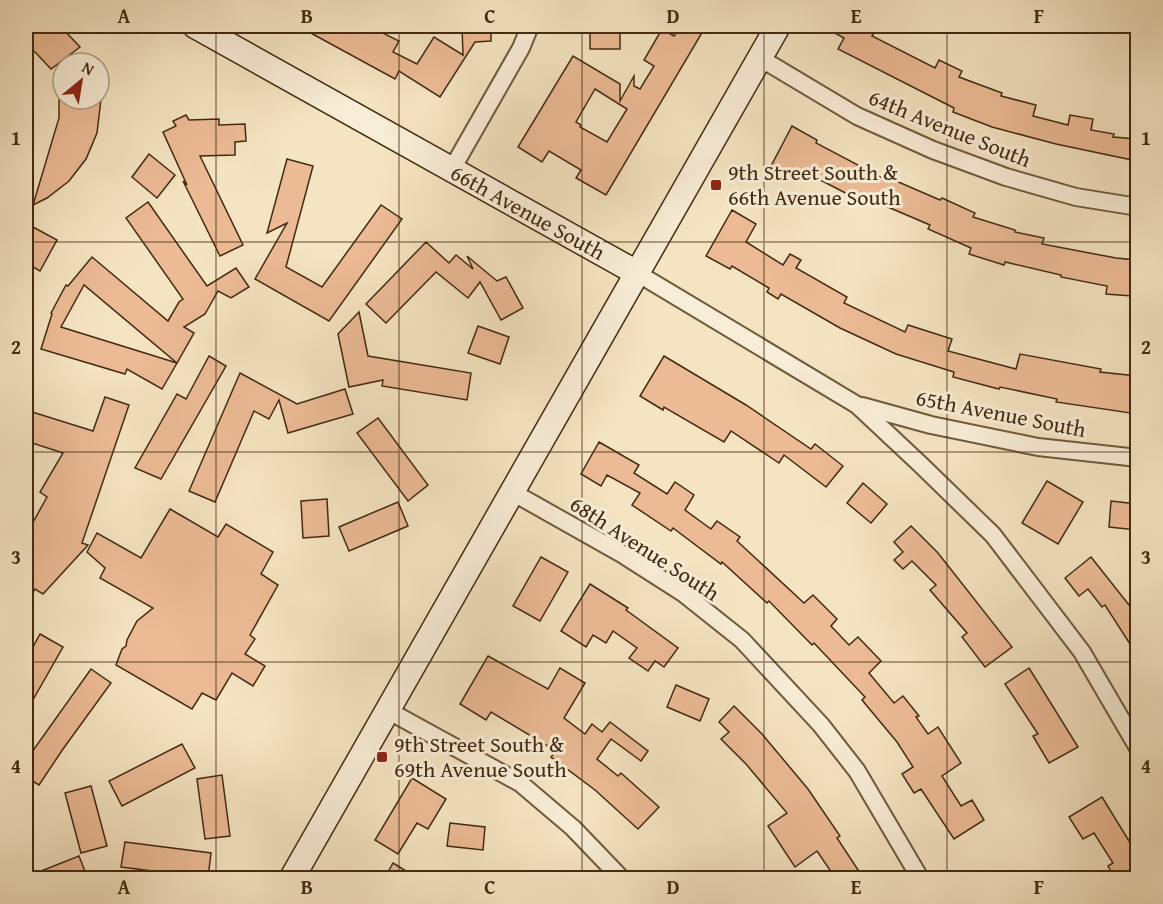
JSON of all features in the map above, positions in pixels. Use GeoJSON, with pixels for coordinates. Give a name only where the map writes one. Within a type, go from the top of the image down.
{"type":"FeatureCollection","features":[{"type":"Feature","properties":{"kind":"street","name":"66th Avenue South"},"geometry":{"type":"LineString","coordinates":[[195,26],[637,273],[857,405]]}},
{"type":"Feature","properties":{"kind":"street"},"geometry":{"type":"LineString","coordinates":[[452,169],[521,48],[530,26]]}},
{"type":"Feature","properties":{"kind":"street"},"geometry":{"type":"LineString","coordinates":[[292,879],[778,26]]}},
{"type":"Feature","properties":{"kind":"street","name":"64th Avenue South"},"geometry":{"type":"LineString","coordinates":[[760,58],[857,116],[933,150],[1005,177],[1077,197],[1137,207]]}},
{"type":"Feature","properties":{"kind":"street"},"geometry":{"type":"LineString","coordinates":[[857,405],[993,535],[1082,652],[1133,731],[1137,748]]}},
{"type":"Feature","properties":{"kind":"street","name":"65th Avenue South"},"geometry":{"type":"LineString","coordinates":[[857,405],[931,425],[1038,447],[1137,458]]}},
{"type":"Feature","properties":{"kind":"street","name":"68th Avenue South"},"geometry":{"type":"LineString","coordinates":[[512,492],[622,554],[674,588],[742,640],[821,725],[857,771],[920,879]]}},
{"type":"Feature","properties":{"kind":"street"},"geometry":{"type":"LineString","coordinates":[[389,711],[520,783],[573,828],[621,879]]}},
{"type":"Feature","properties":{"kind":"building"},"geometry":{"type":"Polygon","coordinates":[[[26,26],[60,26],[80,47],[75,51],[51,51],[51,69],[26,45],[26,26]]]}},
{"type":"Feature","properties":{"kind":"building"},"geometry":{"type":"Polygon","coordinates":[[[298,26],[369,26],[399,41],[393,52],[417,64],[434,37],[463,55],[462,26],[491,26],[491,41],[475,42],[440,97],[399,71],[395,79],[298,26]]]}},
{"type":"Feature","properties":{"kind":"building"},"geometry":{"type":"Polygon","coordinates":[[[590,26],[620,26],[620,49],[590,49],[590,26]]]}},
{"type":"Feature","properties":{"kind":"building"},"geometry":{"type":"Polygon","coordinates":[[[681,26],[706,26],[606,195],[576,178],[581,170],[549,151],[542,162],[518,147],[573,56],[620,84],[620,101],[634,76],[634,86],[640,89],[654,66],[644,60],[662,29],[674,36],[681,26]],[[595,89],[576,122],[581,125],[580,127],[607,142],[627,109],[595,89]]]}},
{"type":"Feature","properties":{"kind":"building"},"geometry":{"type":"Polygon","coordinates":[[[822,26],[878,26],[872,36],[935,68],[939,60],[962,71],[959,77],[1002,93],[1001,96],[1036,105],[1033,116],[1068,125],[1070,115],[1093,119],[1091,130],[1114,134],[1113,137],[1137,139],[1137,161],[1056,144],[992,127],[953,112],[954,108],[838,49],[844,38],[822,26]]]}},
{"type":"Feature","properties":{"kind":"building"},"geometry":{"type":"Polygon","coordinates":[[[59,111],[100,111],[97,133],[86,159],[69,181],[47,198],[33,205],[59,118],[59,111]]]}},
{"type":"Feature","properties":{"kind":"building"},"geometry":{"type":"Polygon","coordinates":[[[186,115],[189,120],[219,119],[219,125],[245,124],[246,141],[235,142],[235,155],[200,156],[243,245],[220,256],[183,181],[187,185],[163,132],[176,126],[173,121],[186,115]]]}},
{"type":"Feature","properties":{"kind":"building"},"geometry":{"type":"Polygon","coordinates":[[[792,126],[817,140],[816,143],[886,180],[887,177],[940,200],[942,198],[975,213],[973,217],[1015,230],[1015,232],[1044,238],[1042,244],[1137,260],[1137,284],[1133,284],[1132,296],[1106,294],[1107,286],[1005,262],[1004,265],[969,254],[971,248],[928,229],[930,225],[862,196],[859,200],[801,170],[795,182],[770,168],[792,126]]]}},
{"type":"Feature","properties":{"kind":"building"},"geometry":{"type":"Polygon","coordinates":[[[149,154],[175,175],[157,198],[132,177],[149,154]]]}},
{"type":"Feature","properties":{"kind":"building"},"geometry":{"type":"Polygon","coordinates":[[[287,159],[313,166],[286,267],[322,287],[381,205],[402,219],[329,321],[255,279],[287,223],[267,233],[287,159]]]}},
{"type":"Feature","properties":{"kind":"building"},"geometry":{"type":"Polygon","coordinates":[[[148,202],[207,286],[236,268],[249,287],[231,298],[218,291],[205,314],[184,327],[194,333],[177,363],[162,389],[127,369],[125,374],[41,349],[51,313],[66,285],[68,286],[92,257],[168,321],[183,299],[126,218],[148,202]],[[84,285],[61,327],[177,363],[84,285]]]}},
{"type":"Feature","properties":{"kind":"building"},"geometry":{"type":"Polygon","coordinates":[[[732,210],[756,224],[746,242],[783,265],[790,254],[801,260],[796,268],[847,297],[844,303],[905,332],[908,325],[952,339],[948,351],[1016,369],[1020,354],[1101,369],[1100,372],[1137,376],[1137,414],[1056,402],[1057,399],[1000,387],[999,389],[953,377],[954,372],[896,354],[840,328],[781,294],[778,299],[767,292],[769,288],[732,266],[730,269],[706,256],[732,210]]]}},
{"type":"Feature","properties":{"kind":"building"},"geometry":{"type":"Polygon","coordinates":[[[33,227],[57,240],[40,271],[26,263],[26,231],[33,227]]]}},
{"type":"Feature","properties":{"kind":"building"},"geometry":{"type":"Polygon","coordinates":[[[426,242],[449,263],[456,255],[473,269],[467,256],[497,281],[506,277],[523,308],[501,320],[480,282],[468,298],[436,272],[386,323],[366,304],[426,242]]]}},
{"type":"Feature","properties":{"kind":"building"},"geometry":{"type":"Polygon","coordinates":[[[359,312],[368,356],[471,373],[467,400],[382,386],[383,380],[349,387],[338,334],[359,312]]]}},
{"type":"Feature","properties":{"kind":"building"},"geometry":{"type":"Polygon","coordinates":[[[478,326],[509,337],[500,364],[468,353],[478,326]]]}},
{"type":"Feature","properties":{"kind":"building"},"geometry":{"type":"Polygon","coordinates":[[[209,356],[226,366],[161,479],[135,468],[177,394],[186,399],[209,356]]]}},
{"type":"Feature","properties":{"kind":"building"},"geometry":{"type":"Polygon","coordinates":[[[664,356],[746,405],[811,449],[815,444],[843,466],[826,487],[784,455],[779,463],[731,431],[724,442],[664,407],[663,410],[640,396],[664,356]]]}},
{"type":"Feature","properties":{"kind":"building"},"geometry":{"type":"Polygon","coordinates":[[[240,373],[297,404],[345,389],[353,414],[288,433],[279,400],[269,419],[254,411],[215,502],[189,491],[240,373]]]}},
{"type":"Feature","properties":{"kind":"building"},"geometry":{"type":"Polygon","coordinates":[[[105,397],[129,405],[82,543],[88,545],[43,594],[35,589],[26,604],[26,535],[47,497],[40,492],[63,453],[26,441],[26,410],[93,431],[105,397]]]}},
{"type":"Feature","properties":{"kind":"building"},"geometry":{"type":"Polygon","coordinates":[[[378,418],[428,485],[408,501],[357,433],[378,418]]]}},
{"type":"Feature","properties":{"kind":"building"},"geometry":{"type":"Polygon","coordinates":[[[599,442],[639,465],[634,473],[667,494],[675,482],[694,495],[685,510],[711,529],[717,521],[740,537],[737,541],[804,603],[813,595],[837,619],[831,626],[849,645],[858,637],[881,661],[869,673],[894,703],[903,696],[919,716],[916,717],[928,734],[938,727],[961,763],[942,776],[961,806],[972,800],[984,820],[954,839],[921,789],[914,793],[902,774],[913,767],[897,742],[862,700],[865,697],[814,643],[812,645],[769,601],[767,603],[722,562],[721,564],[673,528],[671,531],[632,505],[640,493],[607,475],[601,486],[581,474],[599,442]]]}},
{"type":"Feature","properties":{"kind":"building"},"geometry":{"type":"Polygon","coordinates":[[[1047,481],[1083,502],[1058,544],[1022,523],[1047,481]]]}},
{"type":"Feature","properties":{"kind":"building"},"geometry":{"type":"Polygon","coordinates":[[[863,483],[887,504],[871,523],[847,503],[863,483]]]}},
{"type":"Feature","properties":{"kind":"building"},"geometry":{"type":"Polygon","coordinates":[[[327,499],[329,536],[303,538],[301,501],[327,499]]]}},
{"type":"Feature","properties":{"kind":"building"},"geometry":{"type":"Polygon","coordinates":[[[1111,501],[1137,504],[1137,530],[1109,527],[1111,501]]]}},
{"type":"Feature","properties":{"kind":"building"},"geometry":{"type":"Polygon","coordinates":[[[398,502],[408,526],[349,551],[339,527],[398,502]]]}},
{"type":"Feature","properties":{"kind":"building"},"geometry":{"type":"Polygon","coordinates":[[[170,509],[218,537],[226,524],[273,552],[261,574],[278,585],[250,635],[255,639],[245,654],[265,666],[253,686],[232,673],[216,700],[202,693],[192,709],[116,665],[137,621],[153,608],[100,578],[105,568],[87,552],[97,533],[141,558],[170,509]]]}},
{"type":"Feature","properties":{"kind":"building"},"geometry":{"type":"Polygon","coordinates":[[[911,526],[938,553],[1012,647],[985,667],[962,637],[967,633],[930,590],[936,585],[912,561],[903,569],[894,560],[903,552],[894,542],[911,526]]]}},
{"type":"Feature","properties":{"kind":"building"},"geometry":{"type":"Polygon","coordinates":[[[541,557],[568,572],[540,621],[513,606],[541,557]]]}},
{"type":"Feature","properties":{"kind":"building"},"geometry":{"type":"Polygon","coordinates":[[[1091,557],[1129,605],[1137,600],[1137,655],[1105,605],[1102,607],[1088,589],[1079,596],[1065,578],[1091,557]]]}},
{"type":"Feature","properties":{"kind":"building"},"geometry":{"type":"Polygon","coordinates":[[[590,584],[628,608],[626,610],[678,648],[664,667],[655,661],[648,671],[629,658],[637,648],[613,631],[606,643],[593,635],[586,647],[561,631],[590,584]]]}},
{"type":"Feature","properties":{"kind":"building"},"geometry":{"type":"Polygon","coordinates":[[[40,634],[63,647],[26,712],[26,660],[40,634]]]}},
{"type":"Feature","properties":{"kind":"building"},"geometry":{"type":"Polygon","coordinates":[[[488,656],[548,689],[560,668],[585,683],[564,718],[585,734],[592,724],[602,732],[610,722],[648,751],[641,761],[611,739],[597,759],[618,776],[621,773],[659,807],[638,829],[595,790],[551,757],[556,751],[491,712],[486,720],[460,704],[488,656]]]}},
{"type":"Feature","properties":{"kind":"building"},"geometry":{"type":"Polygon","coordinates":[[[1029,668],[1078,747],[1049,763],[1033,736],[1038,734],[1005,684],[1029,668]]]}},
{"type":"Feature","properties":{"kind":"building"},"geometry":{"type":"Polygon","coordinates":[[[91,669],[111,683],[39,785],[26,777],[26,747],[32,752],[91,669]]]}},
{"type":"Feature","properties":{"kind":"building"},"geometry":{"type":"Polygon","coordinates":[[[676,685],[709,699],[700,721],[667,707],[676,685]]]}},
{"type":"Feature","properties":{"kind":"building"},"geometry":{"type":"Polygon","coordinates":[[[734,706],[762,734],[808,789],[840,836],[837,838],[864,879],[836,879],[817,851],[795,867],[768,826],[787,813],[746,764],[721,739],[729,732],[719,722],[734,706]]]}},
{"type":"Feature","properties":{"kind":"building"},"geometry":{"type":"Polygon","coordinates":[[[182,744],[195,768],[122,806],[109,781],[182,744]]]}},
{"type":"Feature","properties":{"kind":"building"},"geometry":{"type":"Polygon","coordinates":[[[222,775],[230,836],[205,839],[197,779],[222,775]]]}},
{"type":"Feature","properties":{"kind":"building"},"geometry":{"type":"Polygon","coordinates":[[[412,778],[446,799],[428,829],[417,823],[398,854],[375,840],[412,778]]]}},
{"type":"Feature","properties":{"kind":"building"},"geometry":{"type":"Polygon","coordinates":[[[91,786],[107,846],[81,853],[65,793],[91,786]]]}},
{"type":"Feature","properties":{"kind":"building"},"geometry":{"type":"Polygon","coordinates":[[[1102,797],[1137,854],[1137,879],[1115,879],[1108,866],[1113,863],[1094,833],[1083,839],[1069,817],[1102,797]]]}},
{"type":"Feature","properties":{"kind":"building"},"geometry":{"type":"Polygon","coordinates":[[[450,823],[485,827],[483,850],[447,846],[450,823]]]}},
{"type":"Feature","properties":{"kind":"building"},"geometry":{"type":"Polygon","coordinates":[[[125,842],[211,853],[208,878],[121,867],[125,842]]]}},
{"type":"Feature","properties":{"kind":"building"},"geometry":{"type":"Polygon","coordinates":[[[79,856],[88,879],[26,879],[26,877],[79,856]]]}},
{"type":"Feature","properties":{"kind":"building"},"geometry":{"type":"Polygon","coordinates":[[[393,863],[419,879],[384,879],[393,863]]]}},
{"type":"Feature","properties":{"kind":"place","name":"9th Street South & 66th Avenue South"},"geometry":{"type":"Point","coordinates":[716,185]}},
{"type":"Feature","properties":{"kind":"place","name":"9th Street South & 69th Avenue South"},"geometry":{"type":"Point","coordinates":[382,757]}}]}
